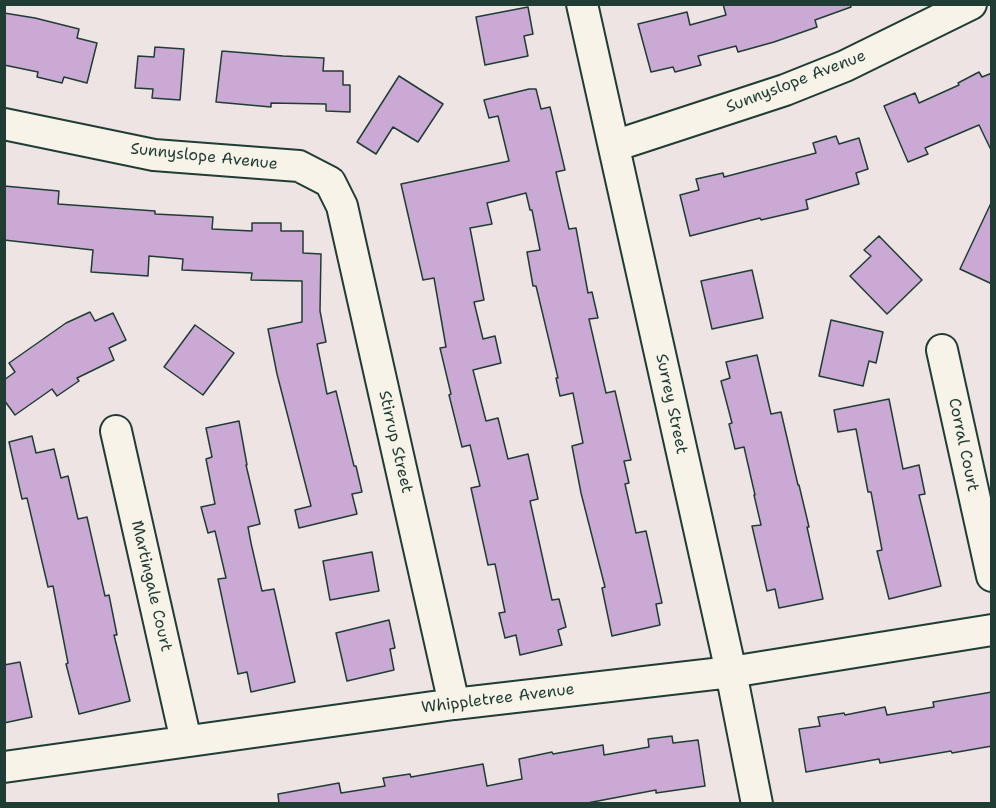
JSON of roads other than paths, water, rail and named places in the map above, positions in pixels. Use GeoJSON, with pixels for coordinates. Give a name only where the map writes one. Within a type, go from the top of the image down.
{"type":"FeatureCollection","features":[{"type":"Feature","properties":{"kind":"street","name":"Surrey Street"},"geometry":{"type":"LineString","coordinates":[[582,4],[731,672],[757,804]]}},
{"type":"Feature","properties":{"kind":"street","name":"Sunnyslope Avenue"},"geometry":{"type":"LineString","coordinates":[[615,146],[784,90],[845,66],[971,4]]}},
{"type":"Feature","properties":{"kind":"street","name":"Sunnyslope Avenue"},"geometry":{"type":"LineString","coordinates":[[4,124],[154,155],[299,166],[330,182]]}},
{"type":"Feature","properties":{"kind":"street","name":"Stirrup Street"},"geometry":{"type":"LineString","coordinates":[[330,182],[342,207],[454,704]]}},
{"type":"Feature","properties":{"kind":"street","name":"Corral Court"},"geometry":{"type":"LineString","coordinates":[[942,350],[992,576]]}},
{"type":"Feature","properties":{"kind":"street","name":"Martingale Court"},"geometry":{"type":"LineString","coordinates":[[116,430],[186,741]]}},
{"type":"Feature","properties":{"kind":"street","name":"Whippletree Avenue"},"geometry":{"type":"LineString","coordinates":[[4,767],[454,704],[731,672],[992,630]]}}]}
